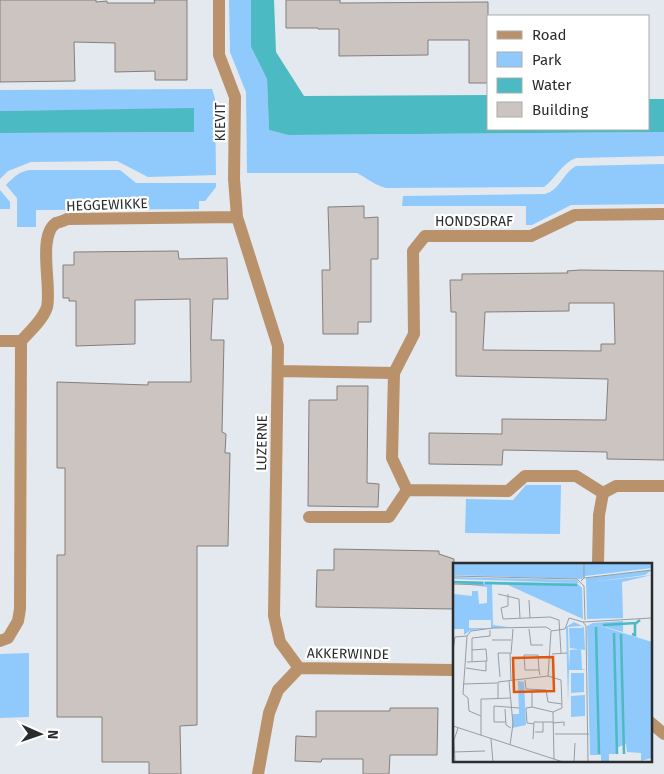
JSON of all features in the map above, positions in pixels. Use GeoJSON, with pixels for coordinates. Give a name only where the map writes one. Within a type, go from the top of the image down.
{"type":"FeatureCollection","features":[{"type":"Feature","properties":{"kind":"street","name":"KIEVIT"},"geometry":{"type":"LineString","coordinates":[[219,0],[219,55],[235,97],[234,179],[236,217]]}},
{"type":"Feature","properties":{"kind":"street","name":"HONDSDRAF"},"geometry":{"type":"LineString","coordinates":[[407,490],[392,458],[394,373],[414,334],[413,251],[424,236],[532,236],[575,215],[664,214]]}},
{"type":"Feature","properties":{"kind":"street","name":"HEGGEWIKKE"},"geometry":{"type":"LineString","coordinates":[[21,341],[44,315],[47,305],[46,247],[49,232],[55,224],[67,219],[236,217]]}},
{"type":"Feature","properties":{"kind":"street","name":"LUZERNE"},"geometry":{"type":"LineString","coordinates":[[236,217],[278,346],[274,616],[280,642],[299,668]]}},
{"type":"Feature","properties":{"kind":"street"},"geometry":{"type":"LineString","coordinates":[[0,340],[21,341],[20,610],[18,621],[8,638],[0,641]]}},
{"type":"Feature","properties":{"kind":"street"},"geometry":{"type":"LineString","coordinates":[[278,371],[394,373]]}},
{"type":"Feature","properties":{"kind":"street"},"geometry":{"type":"LineString","coordinates":[[309,517],[390,516],[407,490],[508,491],[525,476],[576,476],[603,493]]}},
{"type":"Feature","properties":{"kind":"street"},"geometry":{"type":"LineString","coordinates":[[603,493],[616,486],[664,486]]}},
{"type":"Feature","properties":{"kind":"street"},"geometry":{"type":"LineString","coordinates":[[598,563],[599,515],[603,493]]}},
{"type":"Feature","properties":{"kind":"street","name":"AKKERWINDE"},"geometry":{"type":"LineString","coordinates":[[258,774],[269,713],[278,690],[299,668],[453,670]]}},
{"type":"Feature","properties":{"kind":"street"},"geometry":{"type":"LineString","coordinates":[[652,724],[664,734]]}},
{"type":"Feature","properties":{"kind":"green space"},"geometry":{"type":"Polygon","coordinates":[[[229,0],[251,0],[251,47],[267,79],[269,130],[288,135],[664,132],[664,156],[576,158],[562,167],[544,187],[386,188],[357,173],[247,173],[246,92],[230,52],[229,0]]]}},
{"type":"Feature","properties":{"kind":"green space"},"geometry":{"type":"Polygon","coordinates":[[[212,89],[215,99],[216,175],[148,177],[117,161],[31,162],[8,171],[0,179],[0,133],[193,132],[194,109],[0,111],[0,90],[212,89]]]}},
{"type":"Feature","properties":{"kind":"green space"},"geometry":{"type":"Polygon","coordinates":[[[664,164],[664,204],[571,205],[532,225],[526,225],[526,206],[402,206],[403,196],[545,194],[554,189],[576,166],[664,164]]]}},
{"type":"Feature","properties":{"kind":"green space"},"geometry":{"type":"Polygon","coordinates":[[[31,170],[120,170],[136,183],[216,183],[216,187],[205,201],[199,201],[199,209],[36,210],[36,227],[17,227],[17,198],[6,185],[20,173],[31,170]]]}},
{"type":"Feature","properties":{"kind":"green space"},"geometry":{"type":"Polygon","coordinates":[[[0,190],[10,202],[10,209],[0,209],[0,190]]]}},
{"type":"Feature","properties":{"kind":"green space"},"geometry":{"type":"Polygon","coordinates":[[[526,485],[561,485],[560,534],[465,533],[466,499],[513,500],[526,485]]]}},
{"type":"Feature","properties":{"kind":"green space"},"geometry":{"type":"Polygon","coordinates":[[[29,653],[29,717],[0,718],[0,654],[29,653]]]}},
{"type":"Feature","properties":{"kind":"water"},"geometry":{"type":"Polygon","coordinates":[[[251,0],[274,0],[276,52],[304,96],[487,95],[487,130],[649,130],[649,99],[664,99],[664,132],[288,135],[269,130],[267,79],[251,47],[251,0]]]}},
{"type":"Feature","properties":{"kind":"water"},"geometry":{"type":"Polygon","coordinates":[[[194,108],[194,132],[0,133],[0,111],[194,108]]]}},
{"type":"Feature","properties":{"kind":"building"},"geometry":{"type":"Polygon","coordinates":[[[0,0],[96,0],[96,2],[107,1],[107,3],[155,3],[154,0],[187,0],[187,80],[155,80],[155,71],[115,72],[115,43],[74,42],[75,81],[0,82],[0,0]]]}},
{"type":"Feature","properties":{"kind":"building"},"geometry":{"type":"Polygon","coordinates":[[[286,0],[340,0],[340,3],[488,2],[487,83],[469,83],[469,40],[428,40],[428,55],[339,56],[339,29],[286,28],[286,0]]]}},
{"type":"Feature","properties":{"kind":"building"},"geometry":{"type":"Polygon","coordinates":[[[364,206],[364,218],[378,217],[378,259],[371,259],[371,322],[358,322],[358,334],[323,334],[322,270],[330,270],[328,207],[364,206]]]}},
{"type":"Feature","properties":{"kind":"building"},"geometry":{"type":"Polygon","coordinates":[[[178,251],[179,259],[227,258],[228,299],[213,299],[211,340],[224,340],[222,432],[226,434],[225,453],[230,453],[228,546],[197,546],[197,725],[180,726],[181,774],[149,774],[149,762],[102,762],[102,717],[57,717],[57,555],[65,555],[65,468],[57,468],[57,382],[148,385],[148,382],[191,382],[190,299],[135,300],[135,344],[76,346],[76,301],[69,301],[69,298],[63,298],[63,265],[74,265],[74,252],[178,251]]]}},
{"type":"Feature","properties":{"kind":"building"},"geometry":{"type":"Polygon","coordinates":[[[567,271],[664,271],[664,460],[607,459],[607,452],[503,450],[502,465],[429,464],[429,433],[502,434],[502,419],[606,420],[608,379],[456,376],[456,312],[451,312],[450,280],[462,280],[462,274],[568,273],[567,271]],[[569,303],[569,311],[485,312],[483,350],[601,351],[601,344],[615,344],[614,303],[569,303]]]}},
{"type":"Feature","properties":{"kind":"building"},"geometry":{"type":"Polygon","coordinates":[[[337,386],[368,386],[367,483],[379,484],[378,507],[308,506],[309,400],[337,400],[337,386]]]}},
{"type":"Feature","properties":{"kind":"building"},"geometry":{"type":"Polygon","coordinates":[[[334,549],[439,551],[439,554],[454,559],[453,609],[316,607],[317,570],[334,570],[334,549]]]}},
{"type":"Feature","properties":{"kind":"building"},"geometry":{"type":"Polygon","coordinates":[[[390,708],[438,708],[437,755],[390,755],[389,774],[363,774],[363,759],[322,759],[321,762],[295,761],[296,736],[316,737],[316,711],[390,711],[390,708]]]}}]}
